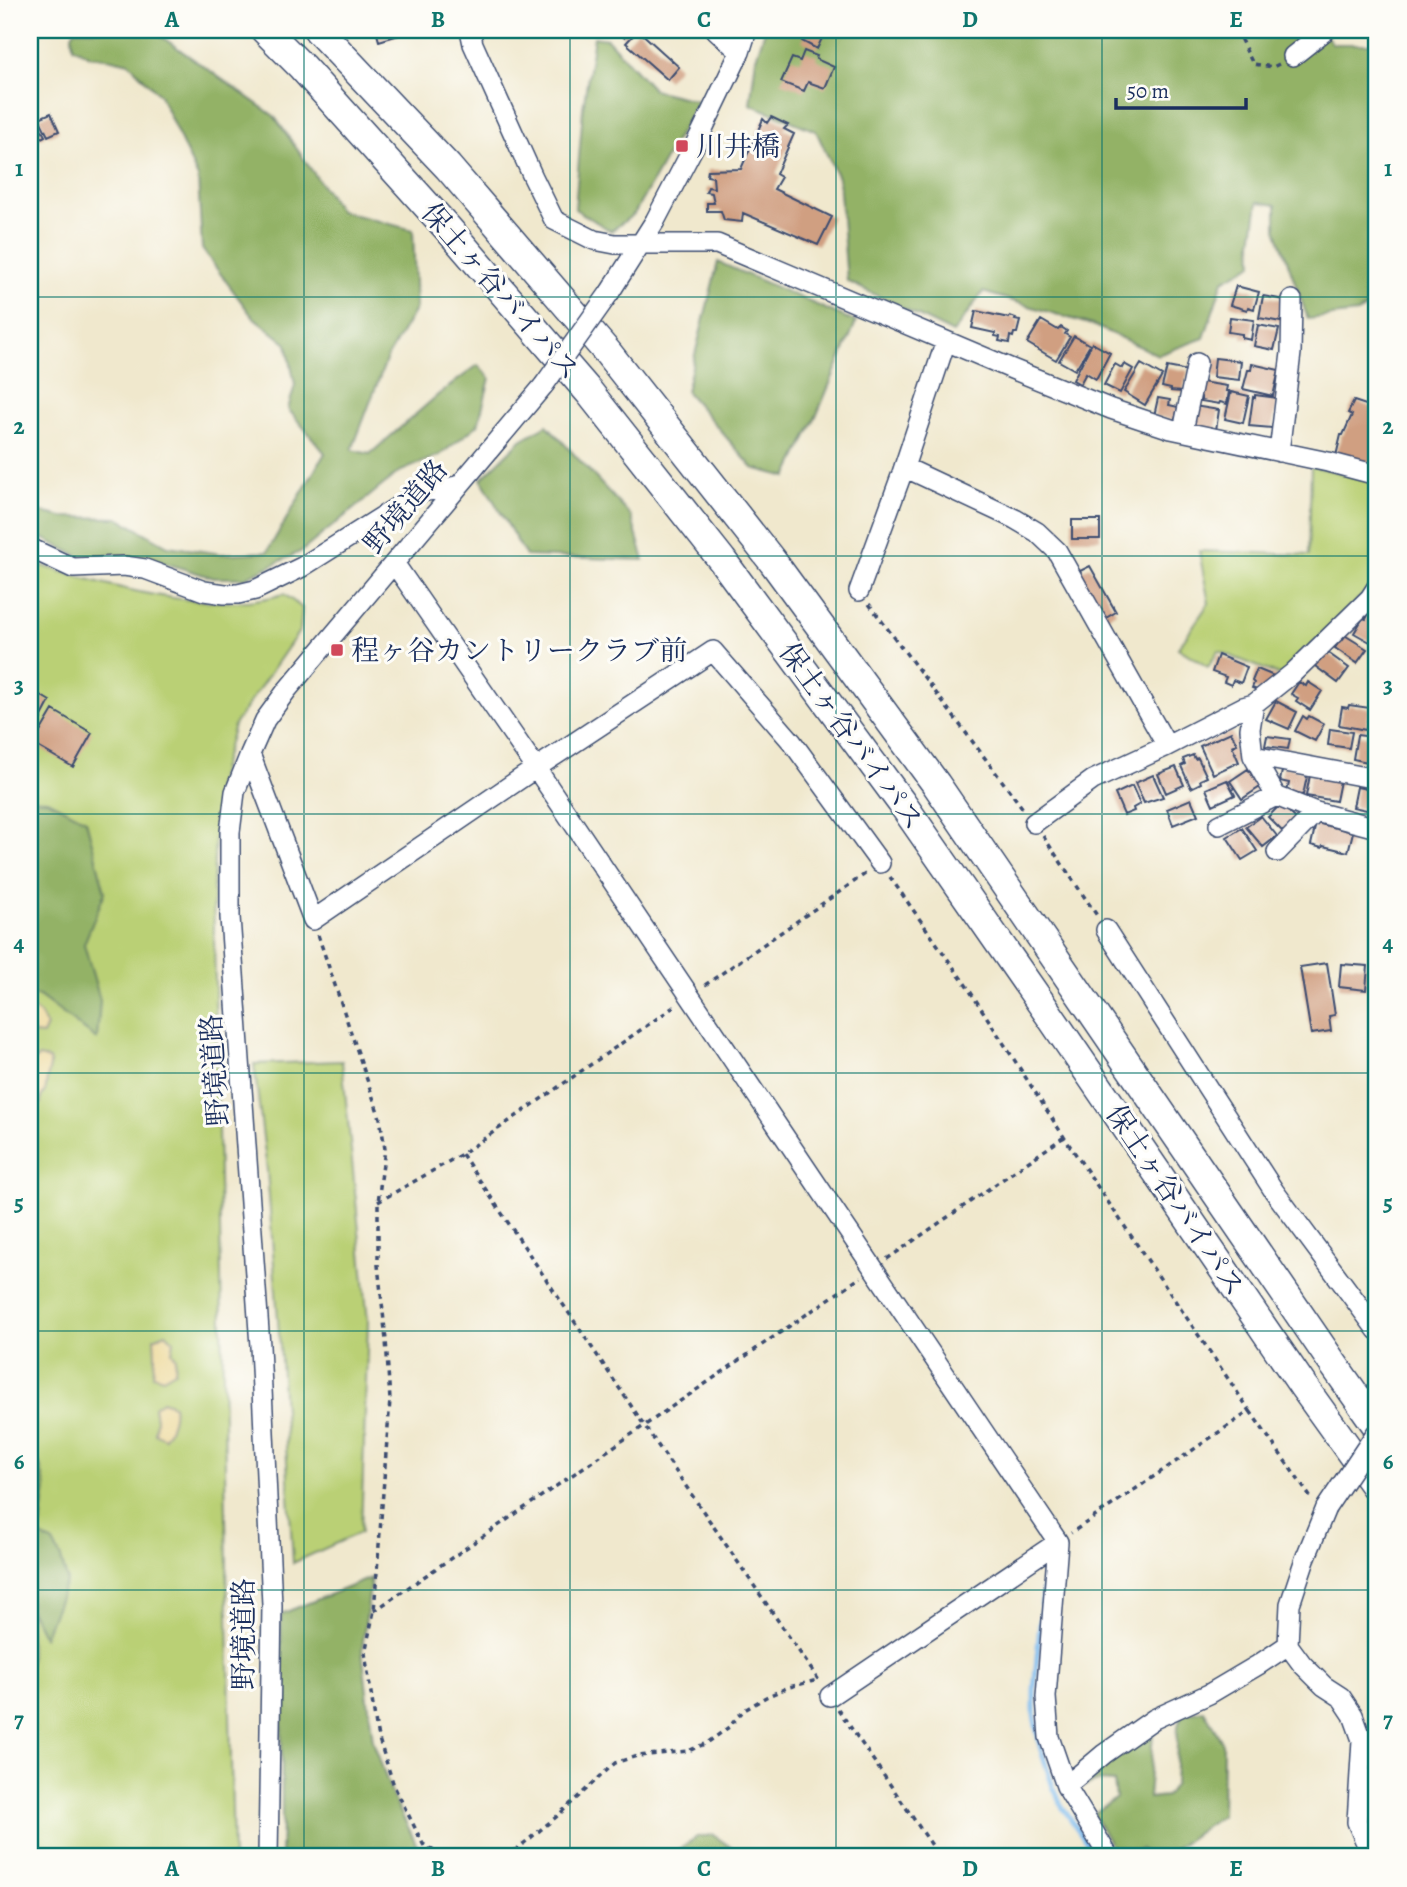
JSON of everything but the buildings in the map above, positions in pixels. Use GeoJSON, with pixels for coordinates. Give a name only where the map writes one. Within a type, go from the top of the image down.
{"type":"FeatureCollection","features":[{"type":"Feature","properties":{"kind":"highway","name":"保土ヶ谷バイパス"},"geometry":{"type":"LineString","coordinates":[[265,30],[302,67],[449,230],[580,382],[722,560],[901,802],[1303,1386],[1377,1489]]}},
{"type":"Feature","properties":{"kind":"highway","name":"保土ヶ谷バイパス"},"geometry":{"type":"LineString","coordinates":[[318,30],[448,167],[608,353],[773,562],[936,784],[1377,1426]]}},
{"type":"Feature","properties":{"kind":"street"},"geometry":{"type":"LineString","coordinates":[[470,30],[473,44],[554,220],[594,240],[640,245],[717,244],[1111,409],[1183,431],[1377,475]]}},
{"type":"Feature","properties":{"kind":"street"},"geometry":{"type":"LineString","coordinates":[[716,30],[740,52]]}},
{"type":"Feature","properties":{"kind":"street"},"geometry":{"type":"LineString","coordinates":[[640,245],[701,133],[740,52],[747,30]]}},
{"type":"Feature","properties":{"kind":"street"},"geometry":{"type":"LineString","coordinates":[[1293,56],[1326,30]]}},
{"type":"Feature","properties":{"kind":"street","name":"野境道路"},"geometry":{"type":"LineString","coordinates":[[268,1857],[272,1605],[260,1346],[230,917],[230,832],[235,792],[265,720],[287,690],[544,385],[640,245]]}},
{"type":"Feature","properties":{"kind":"street"},"geometry":{"type":"LineString","coordinates":[[1279,452],[1291,353],[1292,300]]}},
{"type":"Feature","properties":{"kind":"street"},"geometry":{"type":"LineString","coordinates":[[859,591],[946,341]]}},
{"type":"Feature","properties":{"kind":"street"},"geometry":{"type":"LineString","coordinates":[[1183,431],[1197,363]]}},
{"type":"Feature","properties":{"kind":"street"},"geometry":{"type":"LineString","coordinates":[[904,467],[1016,519],[1037,532],[1057,551],[1167,746]]}},
{"type":"Feature","properties":{"kind":"street"},"geometry":{"type":"LineString","coordinates":[[30,548],[73,568],[124,566],[145,569],[204,591],[238,594],[255,590],[302,567],[421,492],[458,486]]}},
{"type":"Feature","properties":{"kind":"street"},"geometry":{"type":"LineString","coordinates":[[394,563],[536,768],[1058,1542],[1046,1697],[1049,1737],[1066,1786],[1109,1857]]}},
{"type":"Feature","properties":{"kind":"street"},"geometry":{"type":"LineString","coordinates":[[1034,823],[1093,780],[1167,746],[1243,706],[1254,704],[1293,673],[1370,598],[1377,587]]}},
{"type":"Feature","properties":{"kind":"street"},"geometry":{"type":"LineString","coordinates":[[250,754],[313,920],[713,650],[792,742],[880,863]]}},
{"type":"Feature","properties":{"kind":"street"},"geometry":{"type":"LineString","coordinates":[[1254,704],[1250,729],[1253,756],[1276,796],[1316,812],[1377,828]]}},
{"type":"Feature","properties":{"kind":"street"},"geometry":{"type":"LineString","coordinates":[[1253,756],[1377,779]]}},
{"type":"Feature","properties":{"kind":"street"},"geometry":{"type":"LineString","coordinates":[[1219,825],[1276,796]]}},
{"type":"Feature","properties":{"kind":"street"},"geometry":{"type":"LineString","coordinates":[[1277,852],[1316,812]]}},
{"type":"Feature","properties":{"kind":"street"},"geometry":{"type":"LineString","coordinates":[[1106,930],[1273,1191],[1377,1330]]}},
{"type":"Feature","properties":{"kind":"street"},"geometry":{"type":"LineString","coordinates":[[1372,1857],[1357,1822],[1362,1740],[1353,1715],[1341,1697],[1324,1686],[1288,1645],[1290,1604],[1324,1511],[1377,1432]]}},
{"type":"Feature","properties":{"kind":"street"},"geometry":{"type":"LineString","coordinates":[[825,1688],[1058,1542]]}},
{"type":"Feature","properties":{"kind":"street"},"geometry":{"type":"LineString","coordinates":[[1066,1786],[1104,1754],[1154,1720],[1209,1693],[1288,1645]]}},
{"type":"Feature","properties":{"kind":"path"},"geometry":{"type":"LineString","coordinates":[[1236,30],[1253,64],[1273,67],[1293,56]]}},
{"type":"Feature","properties":{"kind":"path"},"geometry":{"type":"LineString","coordinates":[[859,591],[1034,823],[1106,930]]}},
{"type":"Feature","properties":{"kind":"path"},"geometry":{"type":"LineString","coordinates":[[378,1202],[461,1154],[880,863],[968,988],[1064,1137],[1250,1411],[1324,1511]]}},
{"type":"Feature","properties":{"kind":"path"},"geometry":{"type":"LineString","coordinates":[[313,920],[380,1118],[384,1149],[378,1202],[378,1265],[390,1400],[374,1611],[365,1653],[377,1733],[394,1786],[423,1844],[443,1857]]}},
{"type":"Feature","properties":{"kind":"path"},"geometry":{"type":"LineString","coordinates":[[374,1611],[1064,1137]]}},
{"type":"Feature","properties":{"kind":"path"},"geometry":{"type":"LineString","coordinates":[[461,1154],[940,1857]]}},
{"type":"Feature","properties":{"kind":"path"},"geometry":{"type":"LineString","coordinates":[[1058,1542],[1250,1411]]}},
{"type":"Feature","properties":{"kind":"path"},"geometry":{"type":"LineString","coordinates":[[507,1857],[615,1763],[637,1756],[688,1751],[706,1743],[766,1697],[789,1687],[825,1688]]}},
{"type":"Feature","properties":{"kind":"green space"},"geometry":{"type":"Polygon","coordinates":[[[75,30],[152,30],[274,116],[340,211],[413,230],[416,308],[387,358],[352,450],[370,454],[439,394],[478,365],[490,378],[478,425],[440,455],[399,472],[302,551],[245,578],[214,578],[155,560],[80,557],[30,532],[30,509],[62,517],[118,518],[168,546],[222,554],[267,552],[325,453],[288,409],[295,385],[287,344],[252,316],[202,249],[198,178],[160,95],[129,63],[90,56],[73,47],[72,35],[75,30]]]}},
{"type":"Feature","properties":{"kind":"green space"},"geometry":{"type":"Polygon","coordinates":[[[765,30],[1321,30],[1333,44],[1377,44],[1377,302],[1357,313],[1308,319],[1276,229],[1276,205],[1258,202],[1252,242],[1253,264],[1223,281],[1204,338],[1158,355],[1095,326],[983,292],[953,333],[847,281],[839,180],[816,131],[750,104],[756,58],[765,30]]]}},
{"type":"Feature","properties":{"kind":"green space"},"geometry":{"type":"Polygon","coordinates":[[[594,37],[607,39],[654,90],[698,101],[634,214],[611,231],[575,209],[583,108],[594,37]]]}},
{"type":"Feature","properties":{"kind":"green space"},"geometry":{"type":"Polygon","coordinates":[[[718,262],[856,322],[787,477],[753,468],[686,391],[718,262]]]}},
{"type":"Feature","properties":{"kind":"green space"},"geometry":{"type":"Polygon","coordinates":[[[547,425],[631,516],[644,560],[526,556],[481,479],[521,440],[547,425]]]}},
{"type":"Feature","properties":{"kind":"green space"},"geometry":{"type":"Polygon","coordinates":[[[1311,466],[1377,481],[1377,577],[1369,589],[1282,676],[1218,651],[1208,667],[1178,648],[1209,603],[1199,551],[1309,555],[1311,466]]]}},
{"type":"Feature","properties":{"kind":"green space"},"geometry":{"type":"Polygon","coordinates":[[[30,562],[90,580],[156,595],[223,602],[284,594],[302,608],[300,630],[234,725],[217,785],[213,887],[233,1857],[30,1857],[30,562]]]}},
{"type":"Feature","properties":{"kind":"green space"},"geometry":{"type":"Polygon","coordinates":[[[30,799],[47,800],[86,820],[105,892],[84,944],[100,1000],[97,1039],[39,996],[30,995],[30,799]]]}},
{"type":"Feature","properties":{"kind":"green space"},"geometry":{"type":"Polygon","coordinates":[[[342,1061],[368,1321],[361,1532],[293,1563],[267,1170],[254,1064],[342,1061]]]}},
{"type":"Feature","properties":{"kind":"green space"},"geometry":{"type":"Polygon","coordinates":[[[39,1462],[46,1488],[40,1535],[53,1543],[61,1558],[67,1580],[44,1637],[30,1610],[30,1464],[39,1462]]]}},
{"type":"Feature","properties":{"kind":"green space"},"geometry":{"type":"Polygon","coordinates":[[[371,1578],[362,1650],[373,1741],[393,1797],[418,1847],[433,1857],[281,1857],[281,1614],[371,1578]]]}},
{"type":"Feature","properties":{"kind":"green space"},"geometry":{"type":"Polygon","coordinates":[[[1204,1710],[1223,1744],[1222,1815],[1163,1857],[1148,1857],[1141,1849],[1125,1857],[1117,1857],[1093,1814],[1116,1798],[1114,1782],[1098,1781],[1083,1786],[1079,1782],[1131,1735],[1153,1733],[1148,1798],[1166,1796],[1175,1783],[1178,1726],[1182,1714],[1204,1710]]]}},
{"type":"Feature","properties":{"kind":"green space"},"geometry":{"type":"Polygon","coordinates":[[[713,1835],[746,1857],[669,1857],[697,1837],[713,1835]]]}},
{"type":"Feature","properties":{"kind":"sand"},"geometry":{"type":"Polygon","coordinates":[[[30,1007],[40,1014],[47,1026],[43,1035],[33,1034],[30,1007]]]}},
{"type":"Feature","properties":{"kind":"sand"},"geometry":{"type":"Polygon","coordinates":[[[39,1057],[49,1059],[50,1066],[41,1103],[33,1113],[30,1112],[30,1074],[33,1071],[33,1061],[39,1057]]]}},
{"type":"Feature","properties":{"kind":"sand"},"geometry":{"type":"Polygon","coordinates":[[[166,1333],[174,1341],[172,1352],[176,1357],[175,1371],[163,1378],[153,1375],[154,1338],[166,1333]]]}},
{"type":"Feature","properties":{"kind":"sand"},"geometry":{"type":"Polygon","coordinates":[[[162,1401],[173,1405],[172,1423],[164,1438],[155,1433],[154,1407],[162,1401]]]}},
{"type":"Feature","properties":{"kind":"waterway"},"geometry":{"type":"LineString","coordinates":[[1044,1581],[1034,1690],[1034,1715],[1040,1747],[1063,1808],[1097,1857]]}},
{"type":"Feature","properties":{"kind":"place","name":"川井橋"},"geometry":{"type":"Point","coordinates":[682,146]}},
{"type":"Feature","properties":{"kind":"place","name":"程ヶ谷カントリークラブ前"},"geometry":{"type":"Point","coordinates":[337,650]}}]}
